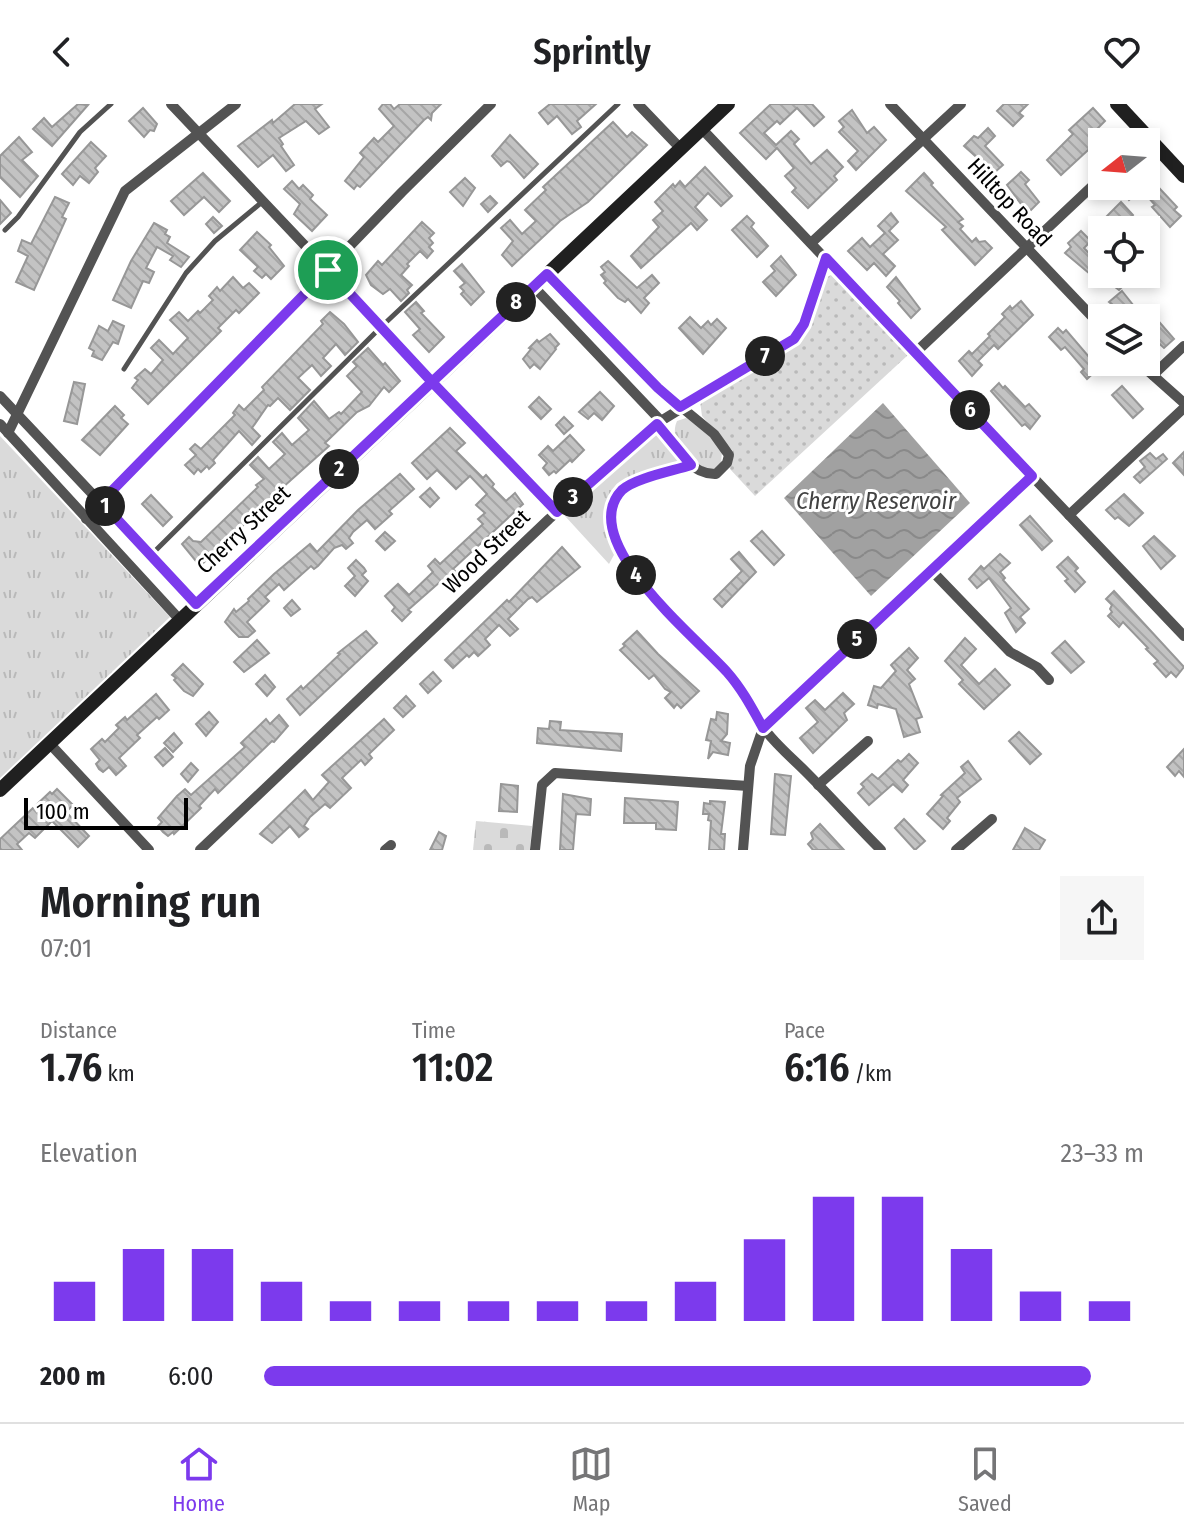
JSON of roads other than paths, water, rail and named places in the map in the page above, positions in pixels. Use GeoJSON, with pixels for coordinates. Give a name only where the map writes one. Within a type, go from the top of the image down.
{"type":"FeatureCollection","features":[{"type":"Feature","properties":{"kind":"street"},"geometry":{"type":"LineString","coordinates":[[171,104],[557,512]]}},
{"type":"Feature","properties":{"kind":"street"},"geometry":{"type":"LineString","coordinates":[[180,620],[4,428],[19,415],[125,191],[236,104]]}},
{"type":"Feature","properties":{"kind":"street"},"geometry":{"type":"LineString","coordinates":[[86,519],[491,104]]}},
{"type":"Feature","properties":{"kind":"street"},"geometry":{"type":"LineString","coordinates":[[638,104],[681,149]]}},
{"type":"Feature","properties":{"kind":"street","name":"Cherry Street"},"geometry":{"type":"LineString","coordinates":[[0,790],[728,104]]}},
{"type":"Feature","properties":{"kind":"street","name":"Hilltop Road"},"geometry":{"type":"LineString","coordinates":[[890,104],[1088,312]]}},
{"type":"Feature","properties":{"kind":"street"},"geometry":{"type":"LineString","coordinates":[[811,243],[961,104]]}},
{"type":"Feature","properties":{"kind":"street"},"geometry":{"type":"LineString","coordinates":[[1117,104],[1135,128]]}},
{"type":"Feature","properties":{"kind":"street"},"geometry":{"type":"LineString","coordinates":[[702,129],[1184,636]]}},
{"type":"Feature","properties":{"kind":"street"},"geometry":{"type":"LineString","coordinates":[[1160,154],[1184,176]]}},
{"type":"Feature","properties":{"kind":"street"},"geometry":{"type":"LineString","coordinates":[[916,352],[1088,190]]}},
{"type":"Feature","properties":{"kind":"street","name":"Wood Street"},"geometry":{"type":"LineString","coordinates":[[200,850],[557,512],[659,422],[794,339],[804,324],[826,258]]}},
{"type":"Feature","properties":{"kind":"street"},"geometry":{"type":"LineString","coordinates":[[533,286],[659,422],[691,465],[706,474],[716,474],[727,463],[729,455],[714,434],[658,388],[547,274]]}},
{"type":"Feature","properties":{"kind":"street"},"geometry":{"type":"LineString","coordinates":[[1160,368],[1184,346]]}},
{"type":"Feature","properties":{"kind":"street"},"geometry":{"type":"LineString","coordinates":[[1069,515],[1184,406],[1154,376]]}},
{"type":"Feature","properties":{"kind":"street"},"geometry":{"type":"LineString","coordinates":[[0,396],[196,604]]}},
{"type":"Feature","properties":{"kind":"street"},"geometry":{"type":"LineString","coordinates":[[691,465],[622,490],[612,516],[617,545],[643,586],[729,674],[763,728],[881,850]]}},
{"type":"Feature","properties":{"kind":"street"},"geometry":{"type":"LineString","coordinates":[[743,850],[753,754],[763,728],[1032,476]]}},
{"type":"Feature","properties":{"kind":"street"},"geometry":{"type":"LineString","coordinates":[[931,570],[1010,652],[1037,667],[1049,680]]}},
{"type":"Feature","properties":{"kind":"street"},"geometry":{"type":"LineString","coordinates":[[818,785],[868,741]]}},
{"type":"Feature","properties":{"kind":"street"},"geometry":{"type":"LineString","coordinates":[[50,744],[149,850]]}},
{"type":"Feature","properties":{"kind":"street"},"geometry":{"type":"LineString","coordinates":[[535,850],[542,785],[548,777],[561,772],[748,786]]}},
{"type":"Feature","properties":{"kind":"street"},"geometry":{"type":"LineString","coordinates":[[956,850],[992,819]]}},
{"type":"Feature","properties":{"kind":"lane"},"geometry":{"type":"LineString","coordinates":[[5,230],[18,217],[80,132],[111,104]]}},
{"type":"Feature","properties":{"kind":"lane"},"geometry":{"type":"LineString","coordinates":[[151,555],[381,327],[618,104]]}},
{"type":"Feature","properties":{"kind":"lane"},"geometry":{"type":"LineString","coordinates":[[124,369],[192,265],[262,201]]}},
{"type":"Feature","properties":{"kind":"water","name":"Cherry Reservoir"},"geometry":{"type":"Polygon","coordinates":[[[883,403],[970,503],[871,596],[784,498],[883,403]]]}}]}
